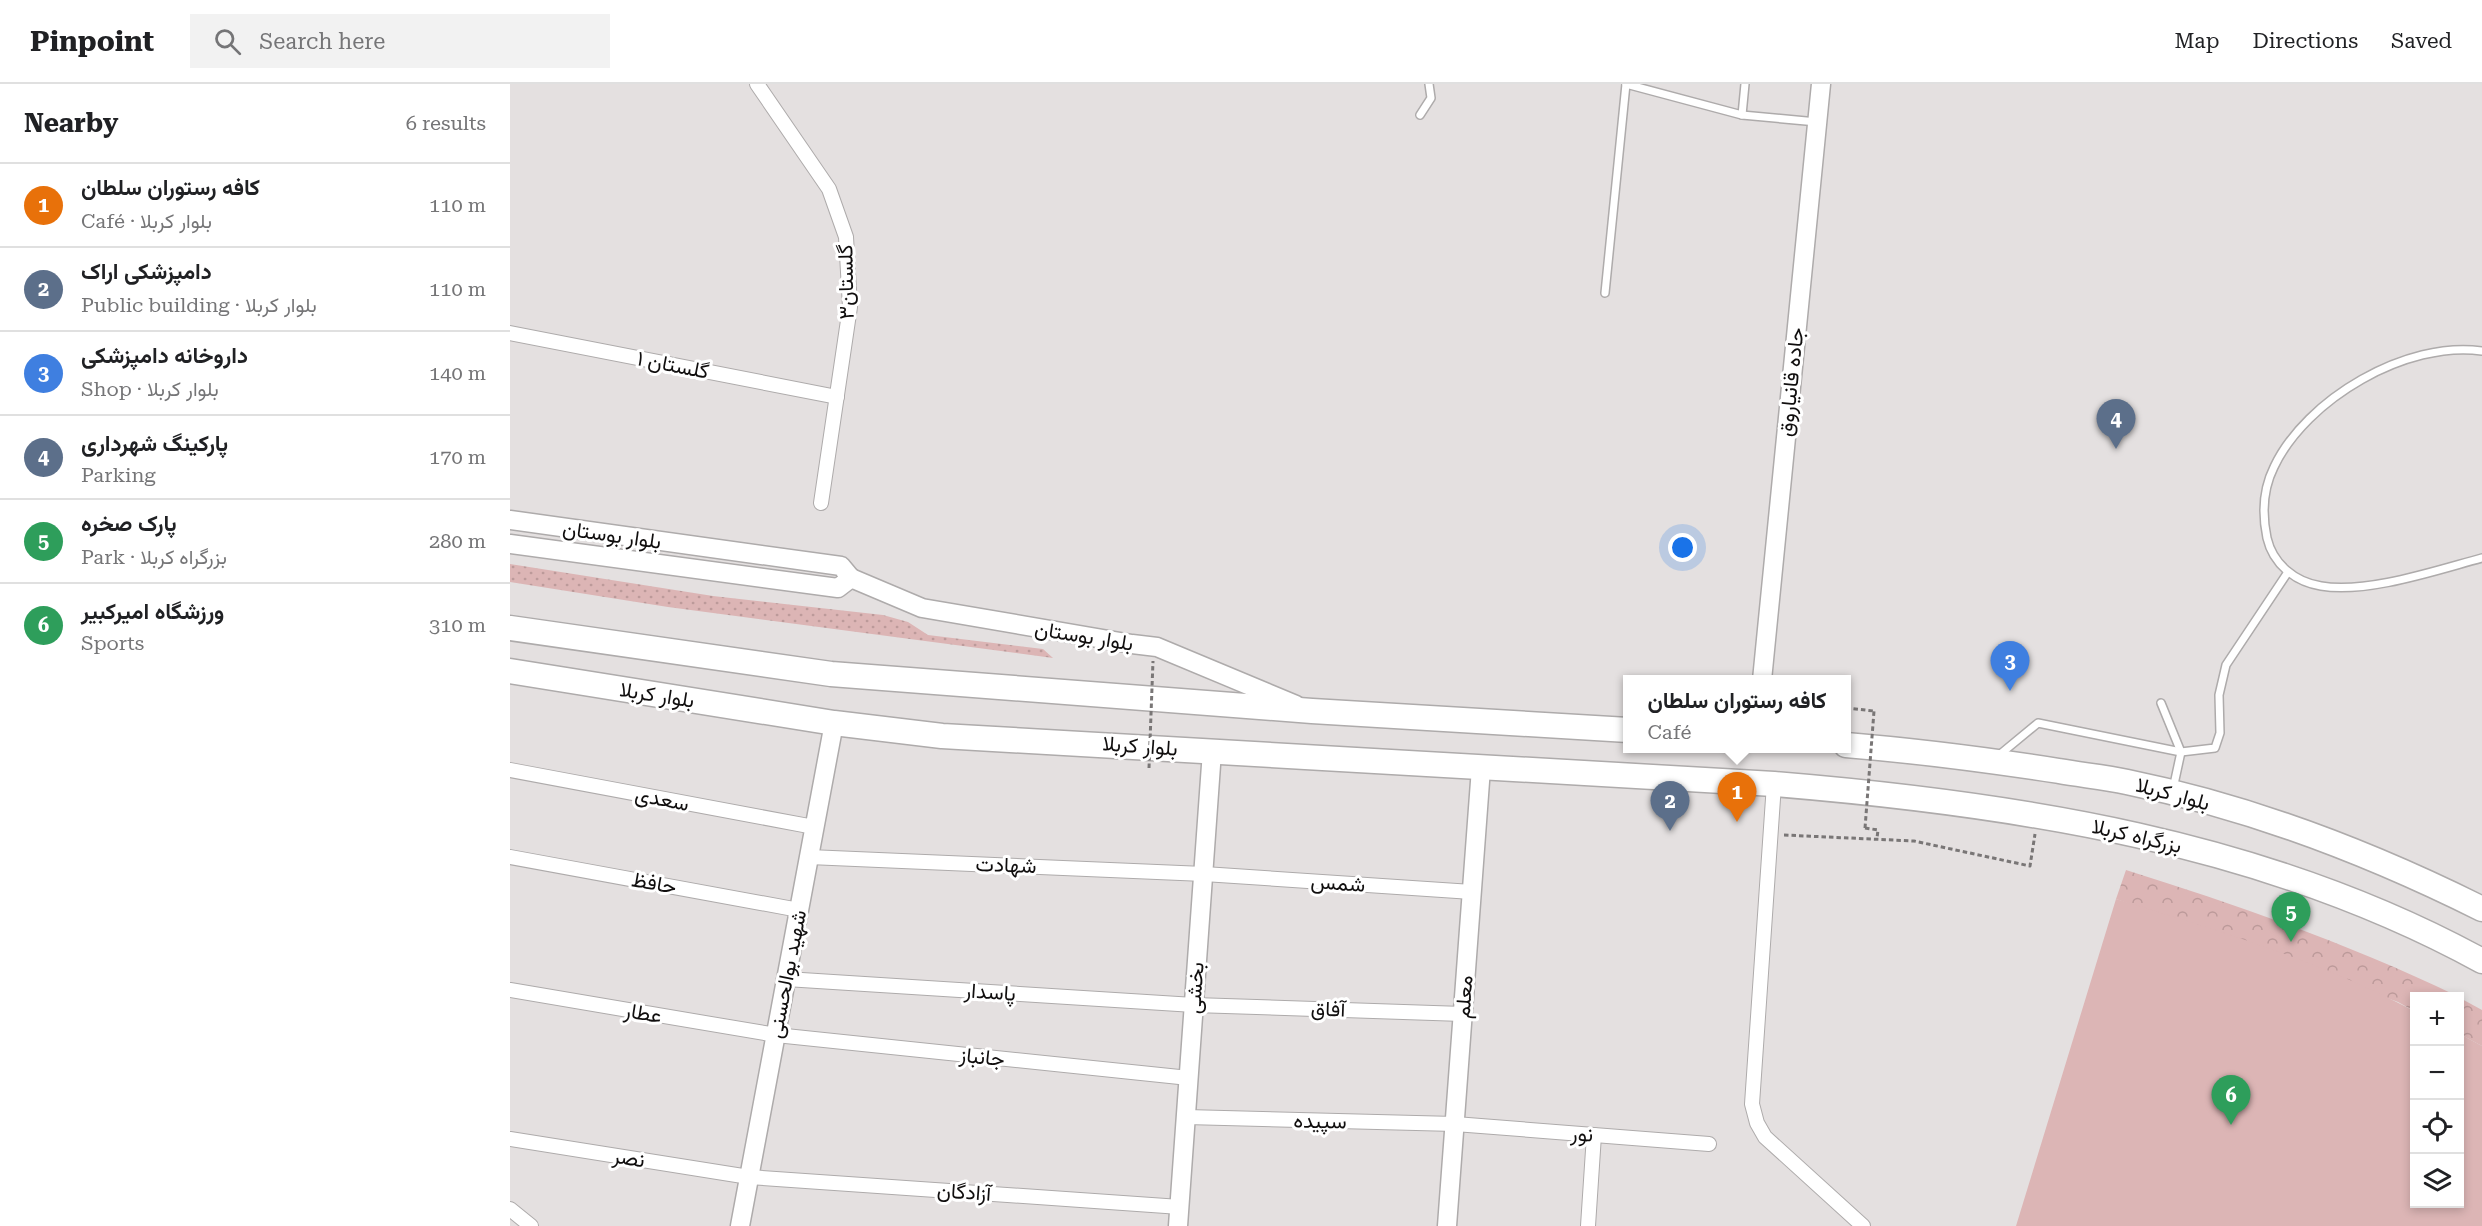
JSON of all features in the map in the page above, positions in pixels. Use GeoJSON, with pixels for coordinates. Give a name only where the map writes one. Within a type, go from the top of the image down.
{"type":"FeatureCollection","features":[{"type":"Feature","properties":{"kind":"highway","name":"بلوار کربلا"},"geometry":{"type":"LineString","coordinates":[[510,628],[831,674],[1311,711],[1623,730]]}},
{"type":"Feature","properties":{"kind":"highway","name":"بلوار کربلا"},"geometry":{"type":"LineString","coordinates":[[510,671],[834,723],[942,736],[1774,784]]}},
{"type":"Feature","properties":{"kind":"highway","name":"بلوار کربلا"},"geometry":{"type":"LineString","coordinates":[[1851,746],[1992,761],[2126,782],[2172,793],[2287,828],[2361,855],[2424,880],[2482,909]]}},
{"type":"Feature","properties":{"kind":"highway","name":"بزرگراه کربلا"},"geometry":{"type":"LineString","coordinates":[[1774,784],[1875,792],[2038,815],[2127,832],[2223,857],[2317,887],[2392,918],[2482,961]]}},
{"type":"Feature","properties":{"kind":"street","name":"گلستان۳"},"geometry":{"type":"LineString","coordinates":[[758,84],[829,189],[846,237],[850,307],[821,503]]}},
{"type":"Feature","properties":{"kind":"street","name":"جاده قانیاروق"},"geometry":{"type":"LineString","coordinates":[[1762,675],[1821,84]]}},
{"type":"Feature","properties":{"kind":"street","name":"گلستان ۱"},"geometry":{"type":"LineString","coordinates":[[510,333],[837,397]]}},
{"type":"Feature","properties":{"kind":"street","name":"بلوار بوستان"},"geometry":{"type":"LineString","coordinates":[[510,520],[841,566],[851,578],[922,608],[1157,647],[1311,711]]}},
{"type":"Feature","properties":{"kind":"street","name":"بلوار بوستان"},"geometry":{"type":"LineString","coordinates":[[510,544],[838,588],[851,578]]}},
{"type":"Feature","properties":{"kind":"street","name":"شهید بوالحسنی"},"geometry":{"type":"LineString","coordinates":[[740,1226],[834,723]]}},
{"type":"Feature","properties":{"kind":"street","name":"بخشی"},"geometry":{"type":"LineString","coordinates":[[1178,1226],[1212,751]]}},
{"type":"Feature","properties":{"kind":"street","name":"معلم"},"geometry":{"type":"LineString","coordinates":[[1447,1226],[1481,768]]}},
{"type":"Feature","properties":{"kind":"street","name":"سعدی"},"geometry":{"type":"LineString","coordinates":[[510,770],[814,827]]}},
{"type":"Feature","properties":{"kind":"street"},"geometry":{"type":"LineString","coordinates":[[1774,784],[1752,1104],[1765,1137],[1863,1226]]}},
{"type":"Feature","properties":{"kind":"street","name":"حافظ"},"geometry":{"type":"LineString","coordinates":[[510,857],[799,910]]}},
{"type":"Feature","properties":{"kind":"street","name":"شهادت"},"geometry":{"type":"LineString","coordinates":[[809,857],[1204,874]]}},
{"type":"Feature","properties":{"kind":"street","name":"شمس"},"geometry":{"type":"LineString","coordinates":[[1204,874],[1472,892]]}},
{"type":"Feature","properties":{"kind":"street","name":"پاسدار"},"geometry":{"type":"LineString","coordinates":[[786,979],[1194,1005]]}},
{"type":"Feature","properties":{"kind":"street","name":"عطار"},"geometry":{"type":"LineString","coordinates":[[510,990],[776,1035]]}},
{"type":"Feature","properties":{"kind":"street","name":"آفاق"},"geometry":{"type":"LineString","coordinates":[[1194,1005],[1463,1014]]}},
{"type":"Feature","properties":{"kind":"street","name":"جانباز"},"geometry":{"type":"LineString","coordinates":[[776,1035],[1189,1078]]}},
{"type":"Feature","properties":{"kind":"street","name":"سپیده"},"geometry":{"type":"LineString","coordinates":[[1186,1117],[1455,1124]]}},
{"type":"Feature","properties":{"kind":"street","name":"نور"},"geometry":{"type":"LineString","coordinates":[[1455,1124],[1709,1144]]}},
{"type":"Feature","properties":{"kind":"street"},"geometry":{"type":"LineString","coordinates":[[1588,1226],[1594,1135]]}},
{"type":"Feature","properties":{"kind":"street","name":"نصر"},"geometry":{"type":"LineString","coordinates":[[510,1139],[749,1177]]}},
{"type":"Feature","properties":{"kind":"street","name":"آزادگان"},"geometry":{"type":"LineString","coordinates":[[749,1177],[1180,1207]]}},
{"type":"Feature","properties":{"kind":"street"},"geometry":{"type":"LineString","coordinates":[[510,1209],[531,1226]]}},
{"type":"Feature","properties":{"kind":"lane"},"geometry":{"type":"LineString","coordinates":[[1420,116],[1431,98],[1429,84]]}},
{"type":"Feature","properties":{"kind":"lane"},"geometry":{"type":"LineString","coordinates":[[1605,293],[1626,84],[1742,115],[1817,122]]}},
{"type":"Feature","properties":{"kind":"lane"},"geometry":{"type":"LineString","coordinates":[[1742,115],[1745,84]]}},
{"type":"Feature","properties":{"kind":"lane"},"geometry":{"type":"LineString","coordinates":[[2482,351],[2469,349],[2423,355],[2347,387],[2316,411],[2274,466],[2264,499],[2264,524],[2269,547],[2277,562],[2304,582],[2322,586],[2356,587],[2398,580],[2482,558]]}},
{"type":"Feature","properties":{"kind":"lane"},"geometry":{"type":"LineString","coordinates":[[1992,761],[2038,723],[2181,752],[2215,748],[2220,733],[2219,695],[2226,665],[2288,572]]}},
{"type":"Feature","properties":{"kind":"lane"},"geometry":{"type":"LineString","coordinates":[[2161,703],[2181,752],[2172,793]]}},
{"type":"Feature","properties":{"kind":"path"},"geometry":{"type":"LineString","coordinates":[[1149,768],[1153,661]]}},
{"type":"Feature","properties":{"kind":"path"},"geometry":{"type":"LineString","coordinates":[[1851,709],[1874,711],[1865,828],[1878,830],[1876,838]]}},
{"type":"Feature","properties":{"kind":"path"},"geometry":{"type":"LineString","coordinates":[[1790,836],[1876,838],[1938,845],[2030,866],[2038,815]]}},
{"type":"Feature","properties":{"kind":"green space"},"geometry":{"type":"Polygon","coordinates":[[[510,564],[713,596],[883,615],[908,622],[928,635],[1043,649],[1053,658],[668,607],[510,582],[510,564]]]}},
{"type":"Feature","properties":{"kind":"green space"},"geometry":{"type":"Polygon","coordinates":[[[2126,870],[2294,927],[2449,992],[2410,992],[2410,1009],[2398,1002],[2116,899],[2126,870]]]}},
{"type":"Feature","properties":{"kind":"green space"},"geometry":{"type":"Polygon","coordinates":[[[2116,899],[2268,948],[2342,977],[2410,1009],[2410,1208],[2464,1208],[2464,1036],[2482,1046],[2482,1226],[2016,1226],[2116,899]]]}},
{"type":"Feature","properties":{"kind":"green space"},"geometry":{"type":"Polygon","coordinates":[[[2464,1000],[2482,1010],[2482,1046],[2464,1036],[2464,1000]]]}},
{"type":"Feature","properties":{"kind":"place","name":"پارکینگ شهرداری"},"geometry":{"type":"Point","coordinates":[2116,449]}},
{"type":"Feature","properties":{"kind":"place","name":"داروخانه دامپزشکی"},"geometry":{"type":"Point","coordinates":[2010,691]}},
{"type":"Feature","properties":{"kind":"place","name":"کافه رستوران سلطان"},"geometry":{"type":"Point","coordinates":[1737,822]}},
{"type":"Feature","properties":{"kind":"place","name":"دامپزشکی اراک"},"geometry":{"type":"Point","coordinates":[1670,831]}},
{"type":"Feature","properties":{"kind":"place","name":"پارک صخره"},"geometry":{"type":"Point","coordinates":[2291,942]}},
{"type":"Feature","properties":{"kind":"place","name":"ورزشگاه امیرکبیر"},"geometry":{"type":"Point","coordinates":[2231,1125]}}]}
